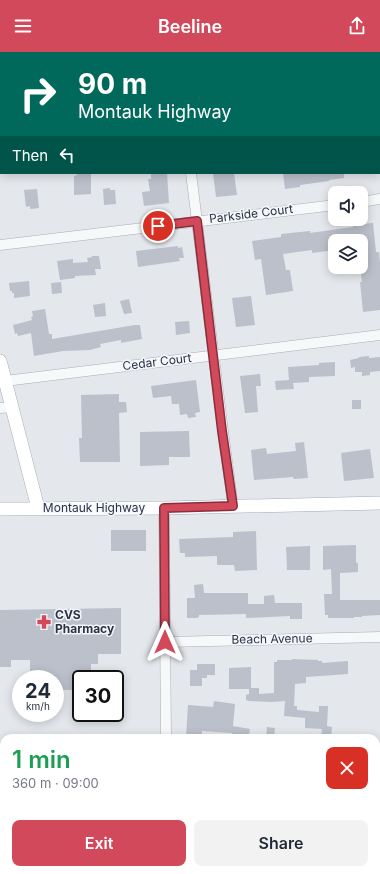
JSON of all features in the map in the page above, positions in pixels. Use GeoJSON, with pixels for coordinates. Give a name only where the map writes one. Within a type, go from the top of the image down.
{"type":"FeatureCollection","features":[{"type":"Feature","properties":{"kind":"main road"},"geometry":{"type":"LineString","coordinates":[[0,361],[5,381],[6,408],[38,508]]}},
{"type":"Feature","properties":{"kind":"main road","name":"Montauk Highway"},"geometry":{"type":"LineString","coordinates":[[0,509],[164,508],[380,503]]}},
{"type":"Feature","properties":{"kind":"street"},"geometry":{"type":"LineString","coordinates":[[191,174],[222,431],[233,506]]}},
{"type":"Feature","properties":{"kind":"street"},"geometry":{"type":"LineString","coordinates":[[368,201],[380,199]]}},
{"type":"Feature","properties":{"kind":"street","name":"Parkside Court"},"geometry":{"type":"LineString","coordinates":[[0,245],[328,205]]}},
{"type":"Feature","properties":{"kind":"street","name":"Cedar Court"},"geometry":{"type":"LineString","coordinates":[[5,381],[380,335]]}},
{"type":"Feature","properties":{"kind":"street"},"geometry":{"type":"LineString","coordinates":[[164,508],[166,734]]}},
{"type":"Feature","properties":{"kind":"street","name":"Beach Avenue"},"geometry":{"type":"LineString","coordinates":[[165,642],[380,637]]}},
{"type":"Feature","properties":{"kind":"building"},"geometry":{"type":"Polygon","coordinates":[[[91,174],[91,194],[74,195],[74,176],[91,174]]]}},
{"type":"Feature","properties":{"kind":"building"},"geometry":{"type":"Polygon","coordinates":[[[151,174],[167,174],[169,203],[144,206],[142,192],[150,191],[148,179],[151,179],[151,174]]]}},
{"type":"Feature","properties":{"kind":"building"},"geometry":{"type":"Polygon","coordinates":[[[213,174],[234,174],[237,195],[216,197],[213,174]]]}},
{"type":"Feature","properties":{"kind":"building"},"geometry":{"type":"Polygon","coordinates":[[[283,174],[344,174],[344,178],[285,189],[283,174]]]}},
{"type":"Feature","properties":{"kind":"building"},"geometry":{"type":"Polygon","coordinates":[[[110,188],[110,190],[115,190],[116,204],[104,205],[103,189],[110,188]]]}},
{"type":"Feature","properties":{"kind":"building"},"geometry":{"type":"Polygon","coordinates":[[[37,189],[39,208],[30,209],[30,206],[26,207],[24,190],[37,189]]]}},
{"type":"Feature","properties":{"kind":"building"},"geometry":{"type":"Polygon","coordinates":[[[373,223],[376,252],[379,252],[380,310],[363,312],[360,282],[362,282],[361,274],[368,274],[368,234],[328,234],[328,251],[312,253],[312,250],[283,254],[286,270],[290,270],[293,291],[266,295],[261,259],[255,260],[252,241],[281,237],[281,234],[310,231],[310,233],[353,226],[368,226],[368,224],[373,223]]]}},
{"type":"Feature","properties":{"kind":"building"},"geometry":{"type":"Polygon","coordinates":[[[178,246],[178,248],[182,247],[184,258],[179,258],[180,261],[138,267],[136,251],[178,246]]]}},
{"type":"Feature","properties":{"kind":"building"},"geometry":{"type":"Polygon","coordinates":[[[99,256],[101,269],[95,269],[96,275],[75,276],[75,278],[60,280],[57,261],[73,259],[73,263],[88,262],[87,258],[99,256]]]}},
{"type":"Feature","properties":{"kind":"building"},"geometry":{"type":"Polygon","coordinates":[[[29,281],[30,296],[14,298],[14,293],[10,291],[9,283],[29,281]]]}},
{"type":"Feature","properties":{"kind":"building"},"geometry":{"type":"Polygon","coordinates":[[[61,282],[62,293],[52,294],[51,283],[61,282]]]}},
{"type":"Feature","properties":{"kind":"building"},"geometry":{"type":"Polygon","coordinates":[[[251,296],[255,325],[236,327],[232,298],[251,296]]]}},
{"type":"Feature","properties":{"kind":"building"},"geometry":{"type":"Polygon","coordinates":[[[129,299],[132,313],[124,314],[120,301],[129,299]]]}},
{"type":"Feature","properties":{"kind":"building"},"geometry":{"type":"Polygon","coordinates":[[[105,303],[106,316],[95,317],[93,305],[105,303]]]}},
{"type":"Feature","properties":{"kind":"building"},"geometry":{"type":"Polygon","coordinates":[[[45,309],[49,334],[52,334],[52,339],[140,325],[142,339],[121,343],[121,340],[100,344],[101,347],[90,350],[63,351],[34,356],[31,333],[18,336],[17,333],[15,334],[13,325],[32,320],[32,311],[45,309]]]}},
{"type":"Feature","properties":{"kind":"building"},"geometry":{"type":"Polygon","coordinates":[[[189,321],[190,333],[176,335],[175,322],[189,321]]]}},
{"type":"Feature","properties":{"kind":"building"},"geometry":{"type":"Polygon","coordinates":[[[369,356],[369,358],[380,357],[380,371],[370,372],[370,375],[362,376],[362,372],[355,372],[355,367],[351,368],[350,360],[369,356]]]}},
{"type":"Feature","properties":{"kind":"building"},"geometry":{"type":"Polygon","coordinates":[[[335,362],[335,376],[309,377],[309,382],[293,383],[294,389],[276,390],[275,381],[289,380],[288,367],[319,365],[319,363],[335,362]]]}},
{"type":"Feature","properties":{"kind":"building"},"geometry":{"type":"Polygon","coordinates":[[[260,374],[261,386],[256,386],[258,412],[245,413],[240,376],[260,374]]]}},
{"type":"Feature","properties":{"kind":"building"},"geometry":{"type":"Polygon","coordinates":[[[196,380],[200,412],[195,413],[196,417],[188,418],[187,414],[180,415],[179,404],[172,404],[171,396],[153,398],[151,386],[196,380]]]}},
{"type":"Feature","properties":{"kind":"building"},"geometry":{"type":"Polygon","coordinates":[[[119,394],[119,402],[126,402],[127,412],[119,413],[120,462],[80,462],[79,438],[82,438],[81,395],[119,394]]]}},
{"type":"Feature","properties":{"kind":"building"},"geometry":{"type":"Polygon","coordinates":[[[352,400],[361,400],[361,409],[352,409],[352,400]]]}},
{"type":"Feature","properties":{"kind":"building"},"geometry":{"type":"Polygon","coordinates":[[[189,431],[190,457],[169,457],[169,465],[140,466],[140,432],[189,431]]]}},
{"type":"Feature","properties":{"kind":"building"},"geometry":{"type":"Polygon","coordinates":[[[304,442],[308,478],[294,479],[293,477],[254,480],[251,450],[266,448],[267,454],[296,451],[295,443],[304,442]]]}},
{"type":"Feature","properties":{"kind":"building"},"geometry":{"type":"Polygon","coordinates":[[[370,449],[374,478],[344,481],[341,453],[370,449]]]}},
{"type":"Feature","properties":{"kind":"building"},"geometry":{"type":"Polygon","coordinates":[[[111,530],[146,530],[146,551],[111,551],[111,530]]]}},
{"type":"Feature","properties":{"kind":"building"},"geometry":{"type":"Polygon","coordinates":[[[256,531],[257,570],[235,571],[234,565],[217,565],[217,556],[185,557],[185,553],[180,553],[179,539],[233,537],[233,532],[256,531]]]}},
{"type":"Feature","properties":{"kind":"building"},"geometry":{"type":"Polygon","coordinates":[[[356,545],[356,562],[358,564],[358,572],[340,573],[340,600],[380,600],[380,615],[354,618],[328,618],[328,615],[325,615],[324,594],[332,594],[331,569],[323,570],[323,546],[356,545]]]}},
{"type":"Feature","properties":{"kind":"building"},"geometry":{"type":"Polygon","coordinates":[[[310,546],[310,570],[287,570],[286,547],[310,546]]]}},
{"type":"Feature","properties":{"kind":"building"},"geometry":{"type":"Polygon","coordinates":[[[203,584],[204,593],[248,593],[248,604],[264,604],[264,596],[274,595],[275,603],[302,603],[302,619],[290,619],[290,616],[246,618],[246,614],[199,615],[197,618],[187,618],[187,598],[195,598],[194,585],[203,584]]]}},
{"type":"Feature","properties":{"kind":"building"},"geometry":{"type":"Polygon","coordinates":[[[121,608],[121,654],[98,654],[98,664],[91,664],[91,670],[72,670],[72,690],[64,690],[64,670],[30,670],[30,660],[11,660],[11,667],[0,667],[0,610],[121,608]]]}},
{"type":"Feature","properties":{"kind":"building"},"geometry":{"type":"Polygon","coordinates":[[[277,660],[318,660],[322,661],[322,663],[348,661],[348,674],[306,677],[306,683],[295,684],[294,706],[297,706],[297,710],[319,712],[319,706],[328,706],[327,726],[332,727],[331,734],[321,734],[322,729],[305,728],[305,718],[284,716],[285,701],[249,701],[246,700],[246,695],[249,694],[249,689],[229,689],[229,668],[251,667],[251,688],[259,688],[259,694],[274,693],[274,662],[277,662],[277,660]]]}},
{"type":"Feature","properties":{"kind":"building"},"geometry":{"type":"Polygon","coordinates":[[[197,664],[215,664],[215,675],[207,675],[207,678],[202,678],[202,686],[190,686],[190,670],[197,670],[197,664]]]}},
{"type":"Feature","properties":{"kind":"building"},"geometry":{"type":"Polygon","coordinates":[[[214,701],[235,704],[233,726],[250,729],[249,734],[202,731],[202,734],[186,734],[188,705],[213,707],[214,701]]]}},
{"type":"Feature","properties":{"kind":"building"},"geometry":{"type":"Polygon","coordinates":[[[267,727],[275,728],[274,734],[266,734],[267,727]]]}},
{"type":"Feature","properties":{"kind":"place","name":"CVS Pharmacy"},"geometry":{"type":"Point","coordinates":[44,622]}},
{"type":"Feature","properties":{"kind":"route"},"geometry":{"type":"LineString","coordinates":[[158,226],[197,221],[222,431],[233,506],[164,508],[165,642]]}}]}
